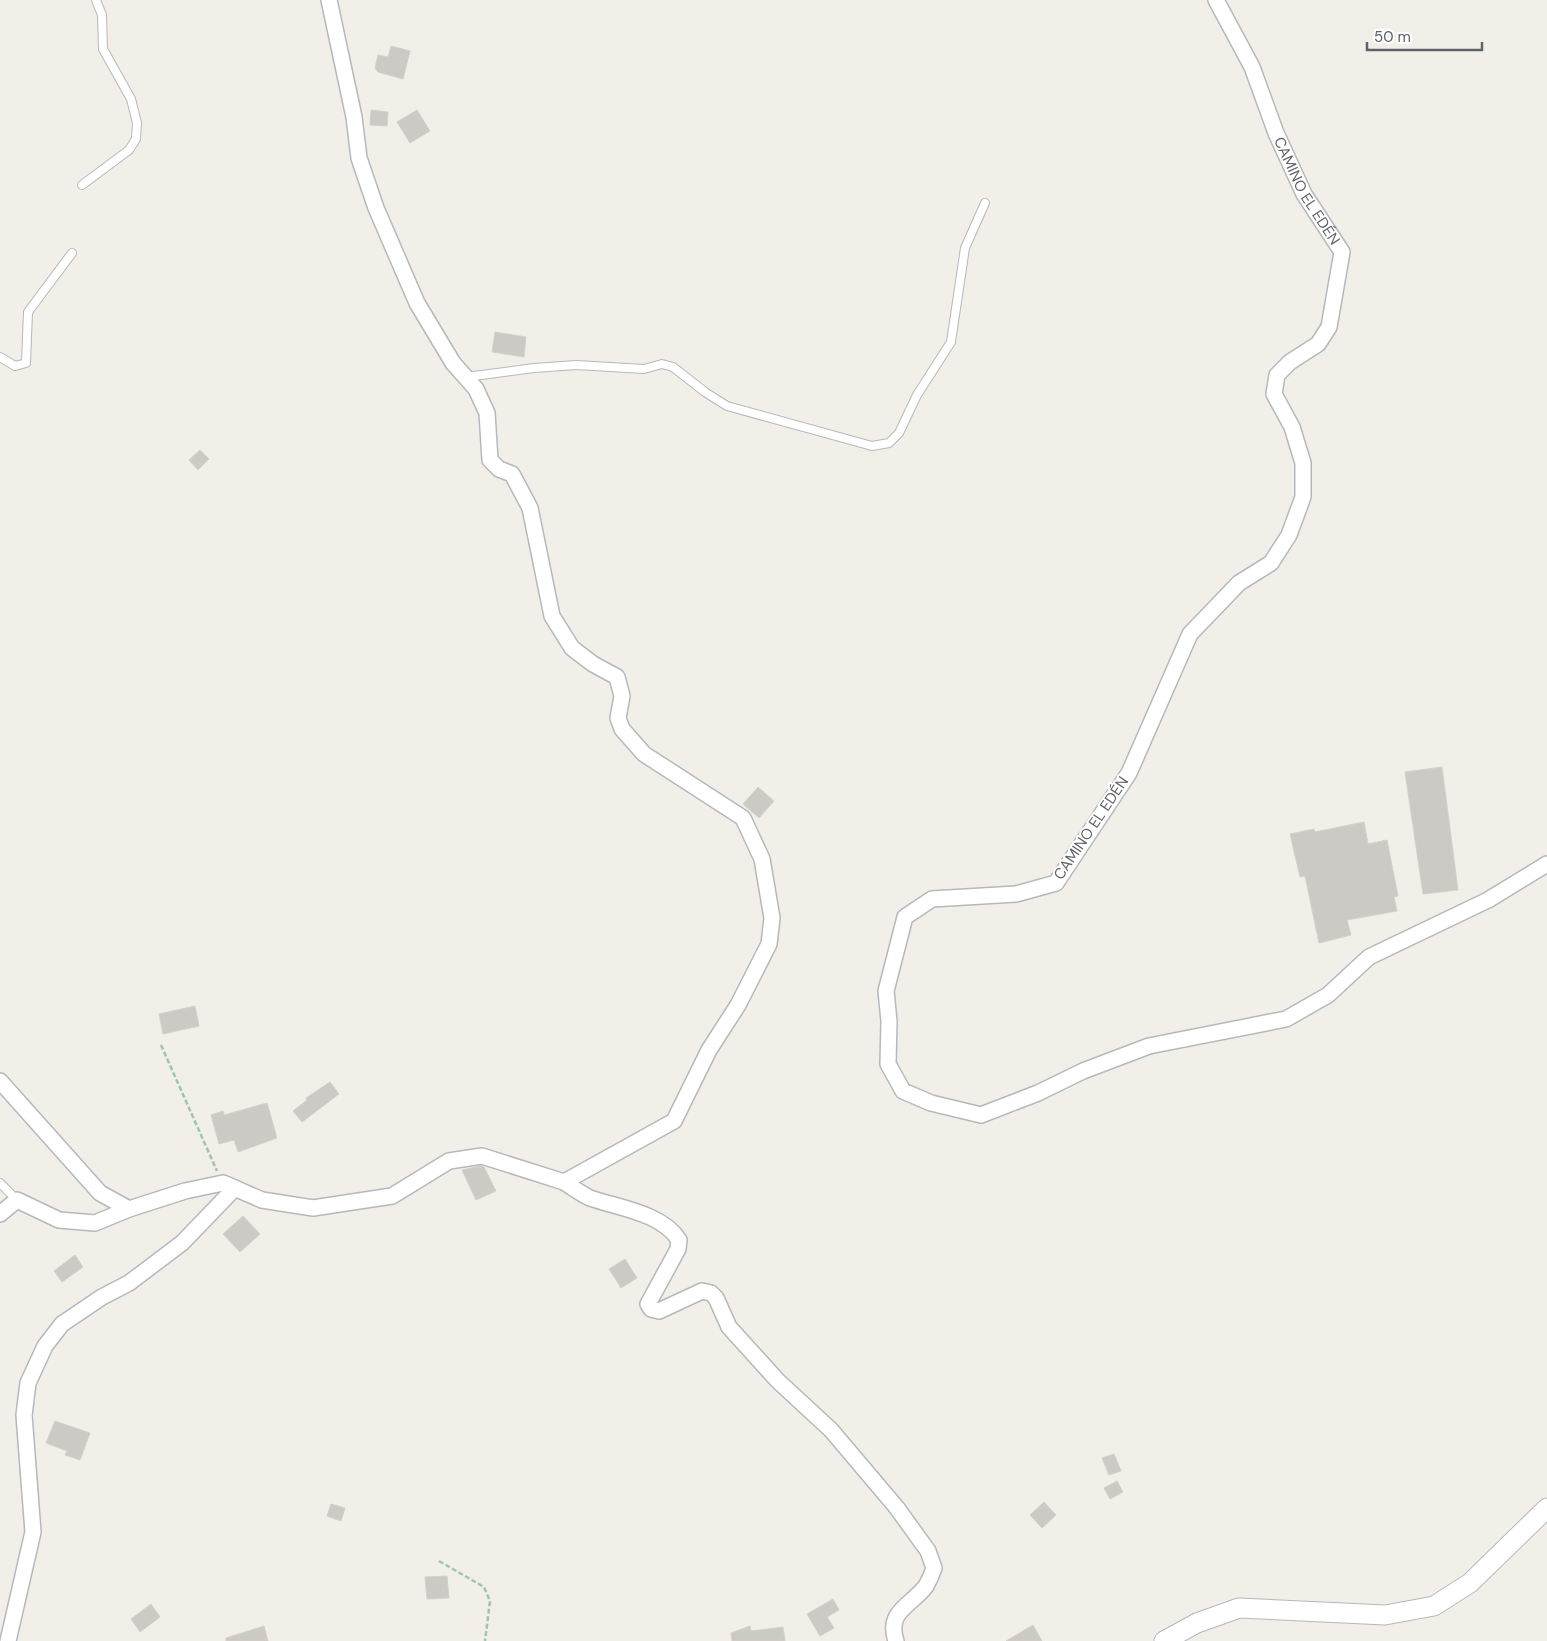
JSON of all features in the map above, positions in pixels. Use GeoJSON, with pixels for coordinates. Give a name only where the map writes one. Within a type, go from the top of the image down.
{"type":"FeatureCollection","features":[{"type":"Feature","properties":{"kind":"street"},"geometry":{"type":"LineString","coordinates":[[329,0],[354,117],[359,158],[376,208],[417,303],[437,339],[476,389],[488,413],[490,460],[499,469],[512,474],[530,508],[552,616],[572,648],[593,664],[617,677],[622,696],[618,718],[622,729],[644,754],[743,818],[762,859],[772,918],[768,944],[738,1005],[709,1050],[674,1121],[564,1182]]}},
{"type":"Feature","properties":{"kind":"street","name":"CAMINO EL EDÉN"},"geometry":{"type":"LineString","coordinates":[[1216,0],[1252,66],[1276,133],[1304,194],[1342,252],[1330,327],[1318,344],[1290,362],[1277,375],[1274,394],[1292,427],[1303,463],[1303,497],[1289,536],[1271,563],[1239,583],[1190,634],[1129,773],[1056,883],[1016,894],[932,899],[905,917],[886,991],[889,1021],[888,1064],[903,1091],[931,1103],[981,1115],[1038,1093],[1083,1070],[1149,1046],[1286,1019],[1328,995],[1369,957],[1488,900],[1547,864]]}},
{"type":"Feature","properties":{"kind":"street"},"geometry":{"type":"LineString","coordinates":[[0,1081],[100,1193],[128,1209]]}},
{"type":"Feature","properties":{"kind":"street"},"geometry":{"type":"LineString","coordinates":[[0,1214],[17,1200],[59,1220],[95,1223],[128,1209],[185,1191],[229,1186],[262,1200],[313,1208],[392,1196],[449,1161],[482,1156],[564,1182],[588,1197],[657,1220],[673,1230],[680,1240],[678,1249],[648,1304],[651,1309],[660,1311],[702,1290],[711,1293],[716,1298],[729,1328],[778,1381],[831,1430],[897,1508],[928,1551],[934,1568],[926,1586],[897,1614],[893,1631],[896,1641]]}},
{"type":"Feature","properties":{"kind":"street"},"geometry":{"type":"LineString","coordinates":[[8,1641],[33,1532],[24,1414],[28,1383],[45,1346],[62,1324],[102,1297],[129,1284],[182,1243],[229,1186]]}},
{"type":"Feature","properties":{"kind":"street"},"geometry":{"type":"LineString","coordinates":[[1164,1641],[1197,1623],[1240,1608],[1385,1615],[1434,1606],[1470,1583],[1547,1508]]}},
{"type":"Feature","properties":{"kind":"lane"},"geometry":{"type":"LineString","coordinates":[[82,185],[129,150],[136,139],[137,123],[131,99],[103,49],[102,15],[96,0]]}},
{"type":"Feature","properties":{"kind":"lane"},"geometry":{"type":"LineString","coordinates":[[466,377],[534,368],[576,365],[644,369],[662,364],[673,366],[705,392],[727,406],[872,446],[889,443],[898,432],[917,395],[951,342],[965,248],[985,203]]}},
{"type":"Feature","properties":{"kind":"lane"},"geometry":{"type":"LineString","coordinates":[[0,358],[15,366],[26,363],[28,312],[72,253]]}},
{"type":"Feature","properties":{"kind":"lane"},"geometry":{"type":"LineString","coordinates":[[0,1183],[17,1200]]}},
{"type":"Feature","properties":{"kind":"path"},"geometry":{"type":"LineString","coordinates":[[161,1045],[229,1186]]}},
{"type":"Feature","properties":{"kind":"path"},"geometry":{"type":"LineString","coordinates":[[439,1561],[484,1587],[490,1602],[485,1641]]}},
{"type":"Feature","properties":{"kind":"building"},"geometry":{"type":"Polygon","coordinates":[[[391,46],[410,51],[403,79],[378,72],[375,68],[378,55],[388,57],[391,46]]]}},
{"type":"Feature","properties":{"kind":"building"},"geometry":{"type":"Polygon","coordinates":[[[371,110],[388,112],[387,126],[370,125],[371,110]]]}},
{"type":"Feature","properties":{"kind":"building"},"geometry":{"type":"Polygon","coordinates":[[[417,110],[430,131],[410,143],[397,122],[417,110]]]}},
{"type":"Feature","properties":{"kind":"building"},"geometry":{"type":"Polygon","coordinates":[[[495,332],[526,337],[524,357],[492,352],[495,332]]]}},
{"type":"Feature","properties":{"kind":"building"},"geometry":{"type":"Polygon","coordinates":[[[200,450],[209,459],[198,470],[189,460],[200,450]]]}},
{"type":"Feature","properties":{"kind":"building"},"geometry":{"type":"Polygon","coordinates":[[[1442,767],[1458,890],[1423,894],[1405,772],[1442,767]]]}},
{"type":"Feature","properties":{"kind":"building"},"geometry":{"type":"Polygon","coordinates":[[[758,787],[774,801],[759,818],[743,804],[758,787]]]}},
{"type":"Feature","properties":{"kind":"building"},"geometry":{"type":"Polygon","coordinates":[[[1364,822],[1368,844],[1387,840],[1398,896],[1394,897],[1397,911],[1347,920],[1351,935],[1319,943],[1305,876],[1300,877],[1290,834],[1314,829],[1315,832],[1364,822]]]}},
{"type":"Feature","properties":{"kind":"building"},"geometry":{"type":"Polygon","coordinates":[[[195,1006],[199,1026],[163,1034],[159,1014],[195,1006]]]}},
{"type":"Feature","properties":{"kind":"building"},"geometry":{"type":"Polygon","coordinates":[[[330,1082],[339,1094],[302,1122],[293,1111],[307,1100],[306,1098],[330,1082]]]}},
{"type":"Feature","properties":{"kind":"building"},"geometry":{"type":"Polygon","coordinates":[[[267,1103],[277,1138],[238,1152],[234,1140],[219,1144],[211,1115],[223,1111],[224,1115],[267,1103]]]}},
{"type":"Feature","properties":{"kind":"building"},"geometry":{"type":"Polygon","coordinates":[[[484,1167],[496,1191],[476,1200],[462,1170],[484,1167]]]}},
{"type":"Feature","properties":{"kind":"building"},"geometry":{"type":"Polygon","coordinates":[[[243,1216],[260,1234],[240,1252],[223,1234],[243,1216]]]}},
{"type":"Feature","properties":{"kind":"building"},"geometry":{"type":"Polygon","coordinates":[[[75,1255],[83,1267],[62,1282],[54,1271],[75,1255]]]}},
{"type":"Feature","properties":{"kind":"building"},"geometry":{"type":"Polygon","coordinates":[[[625,1259],[637,1278],[621,1288],[609,1269],[625,1259]]]}},
{"type":"Feature","properties":{"kind":"building"},"geometry":{"type":"Polygon","coordinates":[[[55,1421],[90,1433],[80,1460],[65,1455],[67,1451],[46,1443],[55,1421]]]}},
{"type":"Feature","properties":{"kind":"building"},"geometry":{"type":"Polygon","coordinates":[[[1114,1454],[1121,1471],[1109,1475],[1102,1458],[1114,1454]]]}},
{"type":"Feature","properties":{"kind":"building"},"geometry":{"type":"Polygon","coordinates":[[[1117,1481],[1123,1492],[1110,1499],[1104,1488],[1117,1481]]]}},
{"type":"Feature","properties":{"kind":"building"},"geometry":{"type":"Polygon","coordinates":[[[1044,1502],[1056,1515],[1042,1528],[1030,1515],[1044,1502]]]}},
{"type":"Feature","properties":{"kind":"building"},"geometry":{"type":"Polygon","coordinates":[[[331,1504],[345,1508],[341,1521],[327,1516],[331,1504]]]}},
{"type":"Feature","properties":{"kind":"building"},"geometry":{"type":"Polygon","coordinates":[[[447,1576],[449,1598],[427,1599],[425,1577],[447,1576]]]}},
{"type":"Feature","properties":{"kind":"building"},"geometry":{"type":"Polygon","coordinates":[[[833,1599],[839,1610],[827,1617],[834,1628],[820,1636],[807,1614],[833,1599]]]}},
{"type":"Feature","properties":{"kind":"building"},"geometry":{"type":"Polygon","coordinates":[[[151,1604],[160,1617],[140,1632],[131,1619],[151,1604]]]}},
{"type":"Feature","properties":{"kind":"building"},"geometry":{"type":"Polygon","coordinates":[[[1033,1625],[1042,1641],[1006,1641],[1033,1625]]]}},
{"type":"Feature","properties":{"kind":"building"},"geometry":{"type":"Polygon","coordinates":[[[264,1626],[268,1641],[226,1641],[226,1638],[264,1626]]]}},
{"type":"Feature","properties":{"kind":"building"},"geometry":{"type":"Polygon","coordinates":[[[750,1626],[751,1631],[783,1627],[785,1641],[732,1641],[731,1633],[750,1626]]]}}]}
